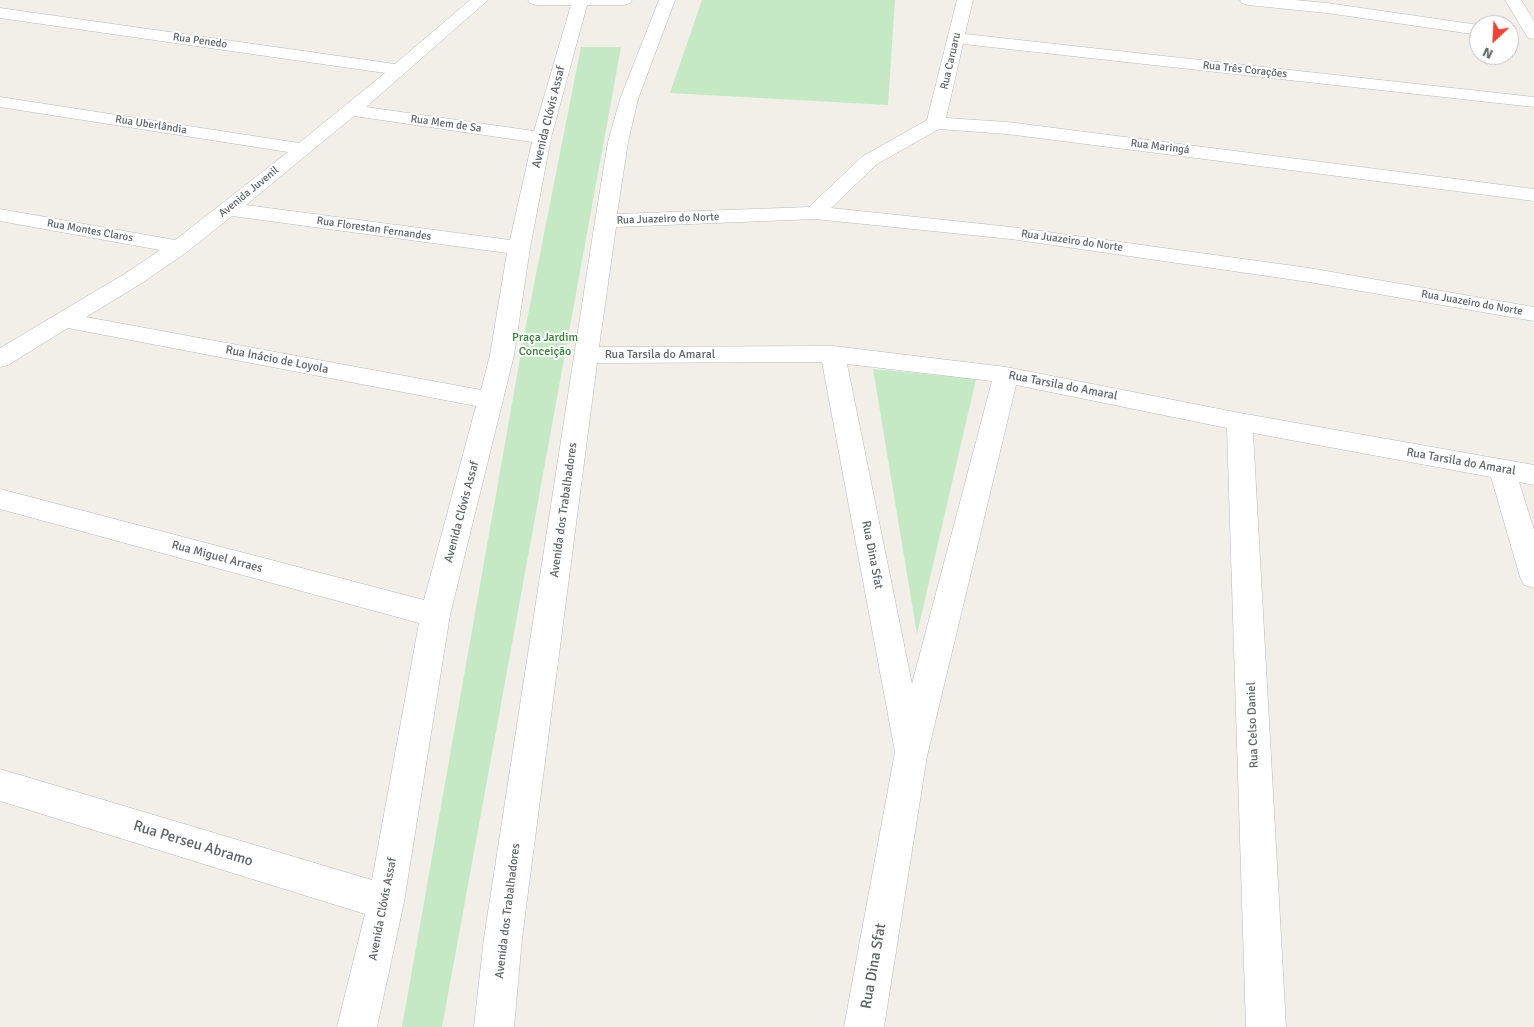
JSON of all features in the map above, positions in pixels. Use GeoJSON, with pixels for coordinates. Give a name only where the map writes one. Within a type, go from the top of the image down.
{"type":"FeatureCollection","features":[{"type":"Feature","properties":{"kind":"street","name":"Avenida Juvenil"},"geometry":{"type":"LineString","coordinates":[[0,359],[134,278],[179,247],[400,70],[480,0]]}},
{"type":"Feature","properties":{"kind":"street"},"geometry":{"type":"LineString","coordinates":[[536,0],[643,5]]}},
{"type":"Feature","properties":{"kind":"street","name":"Rua Caruaru"},"geometry":{"type":"LineString","coordinates":[[936,123],[965,0]]}},
{"type":"Feature","properties":{"kind":"street"},"geometry":{"type":"LineString","coordinates":[[1248,0],[1327,8],[1469,29]]}},
{"type":"Feature","properties":{"kind":"street"},"geometry":{"type":"LineString","coordinates":[[1513,0],[1528,36]]}},
{"type":"Feature","properties":{"kind":"street","name":"Avenida Clóvis Assaf"},"geometry":{"type":"LineString","coordinates":[[357,1027],[386,902],[435,615],[502,355],[519,248],[542,138],[580,1]]}},
{"type":"Feature","properties":{"kind":"street","name":"Avenida dos Trabalhadores"},"geometry":{"type":"LineString","coordinates":[[494,1027],[503,938],[605,221],[618,142],[629,99],[643,5]]}},
{"type":"Feature","properties":{"kind":"street","name":"Rua Penedo"},"geometry":{"type":"LineString","coordinates":[[0,13],[400,70]]}},
{"type":"Feature","properties":{"kind":"street","name":"Rua Três Corações"},"geometry":{"type":"LineString","coordinates":[[957,38],[1534,102]]}},
{"type":"Feature","properties":{"kind":"street","name":"Rua Uberlândia"},"geometry":{"type":"LineString","coordinates":[[0,102],[302,149]]}},
{"type":"Feature","properties":{"kind":"street","name":"Rua Mem de Sa"},"geometry":{"type":"LineString","coordinates":[[350,110],[542,138]]}},
{"type":"Feature","properties":{"kind":"street"},"geometry":{"type":"LineString","coordinates":[[815,213],[870,160],[936,123]]}},
{"type":"Feature","properties":{"kind":"street","name":"Rua Maringá"},"geometry":{"type":"LineString","coordinates":[[936,123],[1007,128],[1534,195]]}},
{"type":"Feature","properties":{"kind":"street","name":"Rua Florestan Fernandes"},"geometry":{"type":"LineString","coordinates":[[228,209],[519,248]]}},
{"type":"Feature","properties":{"kind":"street","name":"Rua Juazeiro do Norte"},"geometry":{"type":"LineString","coordinates":[[605,221],[815,213],[1011,233],[1309,275],[1534,314]]}},
{"type":"Feature","properties":{"kind":"street","name":"Rua Montes Claros"},"geometry":{"type":"LineString","coordinates":[[0,215],[179,247]]}},
{"type":"Feature","properties":{"kind":"street","name":"Rua Inácio de Loyola"},"geometry":{"type":"LineString","coordinates":[[62,320],[491,400]]}},
{"type":"Feature","properties":{"kind":"street","name":"Rua Tarsila do Amaral"},"geometry":{"type":"LineString","coordinates":[[586,355],[833,354],[1006,375],[1240,422],[1534,475]]}},
{"type":"Feature","properties":{"kind":"street","name":"Rua Dina Sfat"},"geometry":{"type":"LineString","coordinates":[[833,354],[910,756]]}},
{"type":"Feature","properties":{"kind":"street","name":"Rua Dina Sfat"},"geometry":{"type":"LineString","coordinates":[[864,1027],[910,756],[1006,375]]}},
{"type":"Feature","properties":{"kind":"street","name":"Rua Celso Daniel"},"geometry":{"type":"LineString","coordinates":[[1240,422],[1266,1027]]}},
{"type":"Feature","properties":{"kind":"street"},"geometry":{"type":"LineString","coordinates":[[1502,469],[1534,577]]}},
{"type":"Feature","properties":{"kind":"street","name":"Rua Miguel Arraes"},"geometry":{"type":"LineString","coordinates":[[0,500],[435,615]]}},
{"type":"Feature","properties":{"kind":"street","name":"Rua Perseu Abramo"},"geometry":{"type":"LineString","coordinates":[[0,785],[386,902]]}},
{"type":"Feature","properties":{"kind":"green space"},"geometry":{"type":"Polygon","coordinates":[[[702,0],[895,0],[888,105],[670,93],[702,0]]]}},
{"type":"Feature","properties":{"kind":"green space","name":"Praça Jardim Conceição"},"geometry":{"type":"Polygon","coordinates":[[[581,47],[621,47],[442,1027],[402,1027],[525,330],[581,47]]]}},
{"type":"Feature","properties":{"kind":"green space"},"geometry":{"type":"Polygon","coordinates":[[[873,369],[976,379],[917,634],[873,369]]]}}]}
